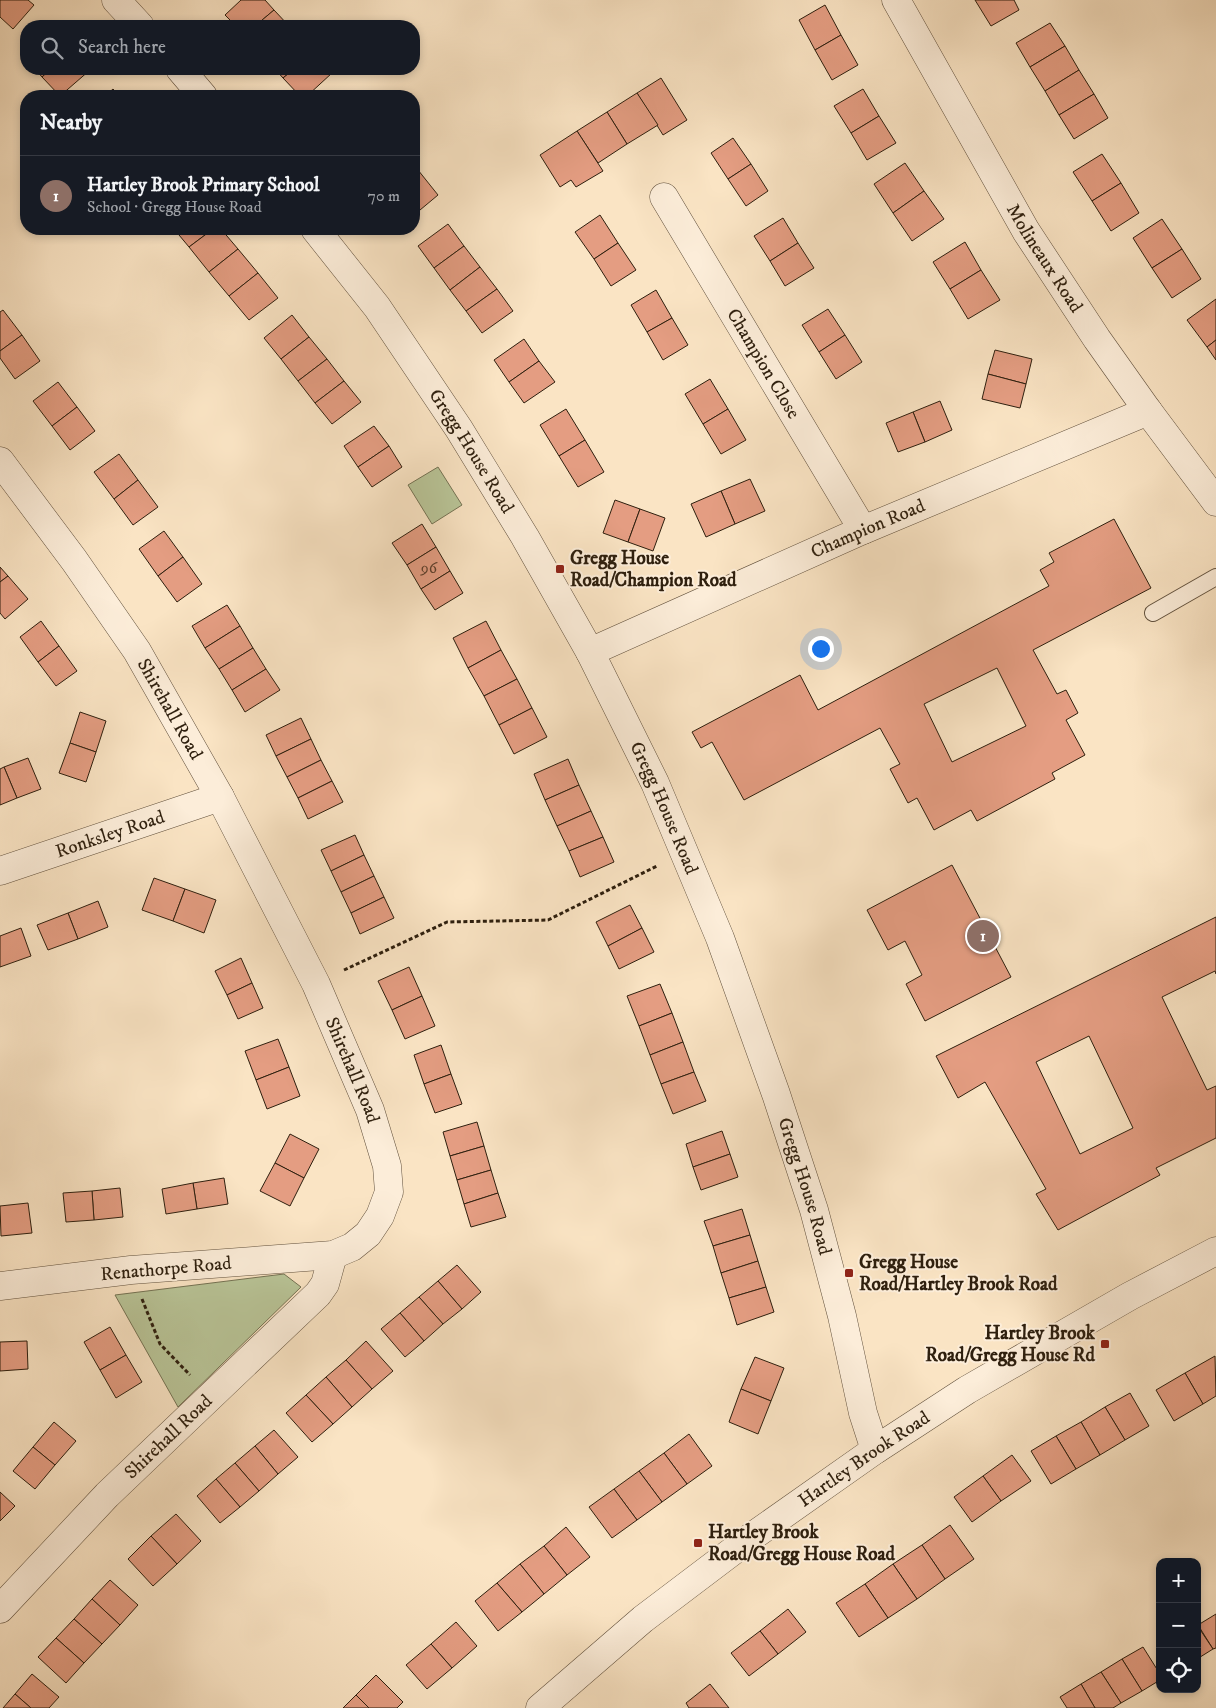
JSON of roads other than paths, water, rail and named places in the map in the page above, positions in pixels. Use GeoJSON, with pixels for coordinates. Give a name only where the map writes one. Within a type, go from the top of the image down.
{"type":"FeatureCollection","features":[{"type":"Feature","properties":{"kind":"street"},"geometry":{"type":"LineString","coordinates":[[116,0],[134,20]]}},
{"type":"Feature","properties":{"kind":"street","name":"Molineaux Road"},"geometry":{"type":"LineString","coordinates":[[896,0],[1026,231],[1148,412],[1216,502]]}},
{"type":"Feature","properties":{"kind":"street"},"geometry":{"type":"LineString","coordinates":[[185,75],[198,90]]}},
{"type":"Feature","properties":{"kind":"street","name":"Champion Close"},"geometry":{"type":"LineString","coordinates":[[664,197],[863,530]]}},
{"type":"Feature","properties":{"kind":"street","name":"Gregg House Road"},"geometry":{"type":"LineString","coordinates":[[320,235],[377,307],[459,429],[525,537],[590,652],[655,783],[720,938],[776,1094],[814,1210],[842,1316],[863,1413],[875,1450]]}},
{"type":"Feature","properties":{"kind":"street","name":"Champion Road"},"geometry":{"type":"LineString","coordinates":[[590,652],[863,530],[1148,412]]}},
{"type":"Feature","properties":{"kind":"street","name":"Shirehall Road"},"geometry":{"type":"LineString","coordinates":[[0,461],[74,560],[137,651],[220,797],[316,984],[370,1110],[387,1166],[389,1192],[380,1216],[368,1234],[352,1247],[333,1255],[326,1284],[318,1294],[107,1495],[0,1609]]}},
{"type":"Feature","properties":{"kind":"street","name":"Ronksley Road"},"geometry":{"type":"LineString","coordinates":[[0,871],[220,797]]}},
{"type":"Feature","properties":{"kind":"street","name":"Hartley Brook Road"},"geometry":{"type":"LineString","coordinates":[[540,1708],[643,1619],[750,1538],[875,1450],[968,1390],[1130,1296],[1216,1250]]}},
{"type":"Feature","properties":{"kind":"street","name":"Renathorpe Road"},"geometry":{"type":"LineString","coordinates":[[0,1286],[131,1270],[333,1255]]}},
{"type":"Feature","properties":{"kind":"lane"},"geometry":{"type":"LineString","coordinates":[[1153,613],[1216,576]]}},
{"type":"Feature","properties":{"kind":"place","name":"Gregg House Road/Champion Road"},"geometry":{"type":"Point","coordinates":[560,569]}},
{"type":"Feature","properties":{"kind":"place","name":"Hartley Brook Primary School"},"geometry":{"type":"Point","coordinates":[983,936]}},
{"type":"Feature","properties":{"kind":"place","name":"Gregg House Road/Hartley Brook Road"},"geometry":{"type":"Point","coordinates":[849,1273]}},
{"type":"Feature","properties":{"kind":"place","name":"Hartley Brook Road/Gregg House Rd"},"geometry":{"type":"Point","coordinates":[1105,1344]}},
{"type":"Feature","properties":{"kind":"place","name":"Hartley Brook Road/Gregg House Road"},"geometry":{"type":"Point","coordinates":[698,1543]}}]}
